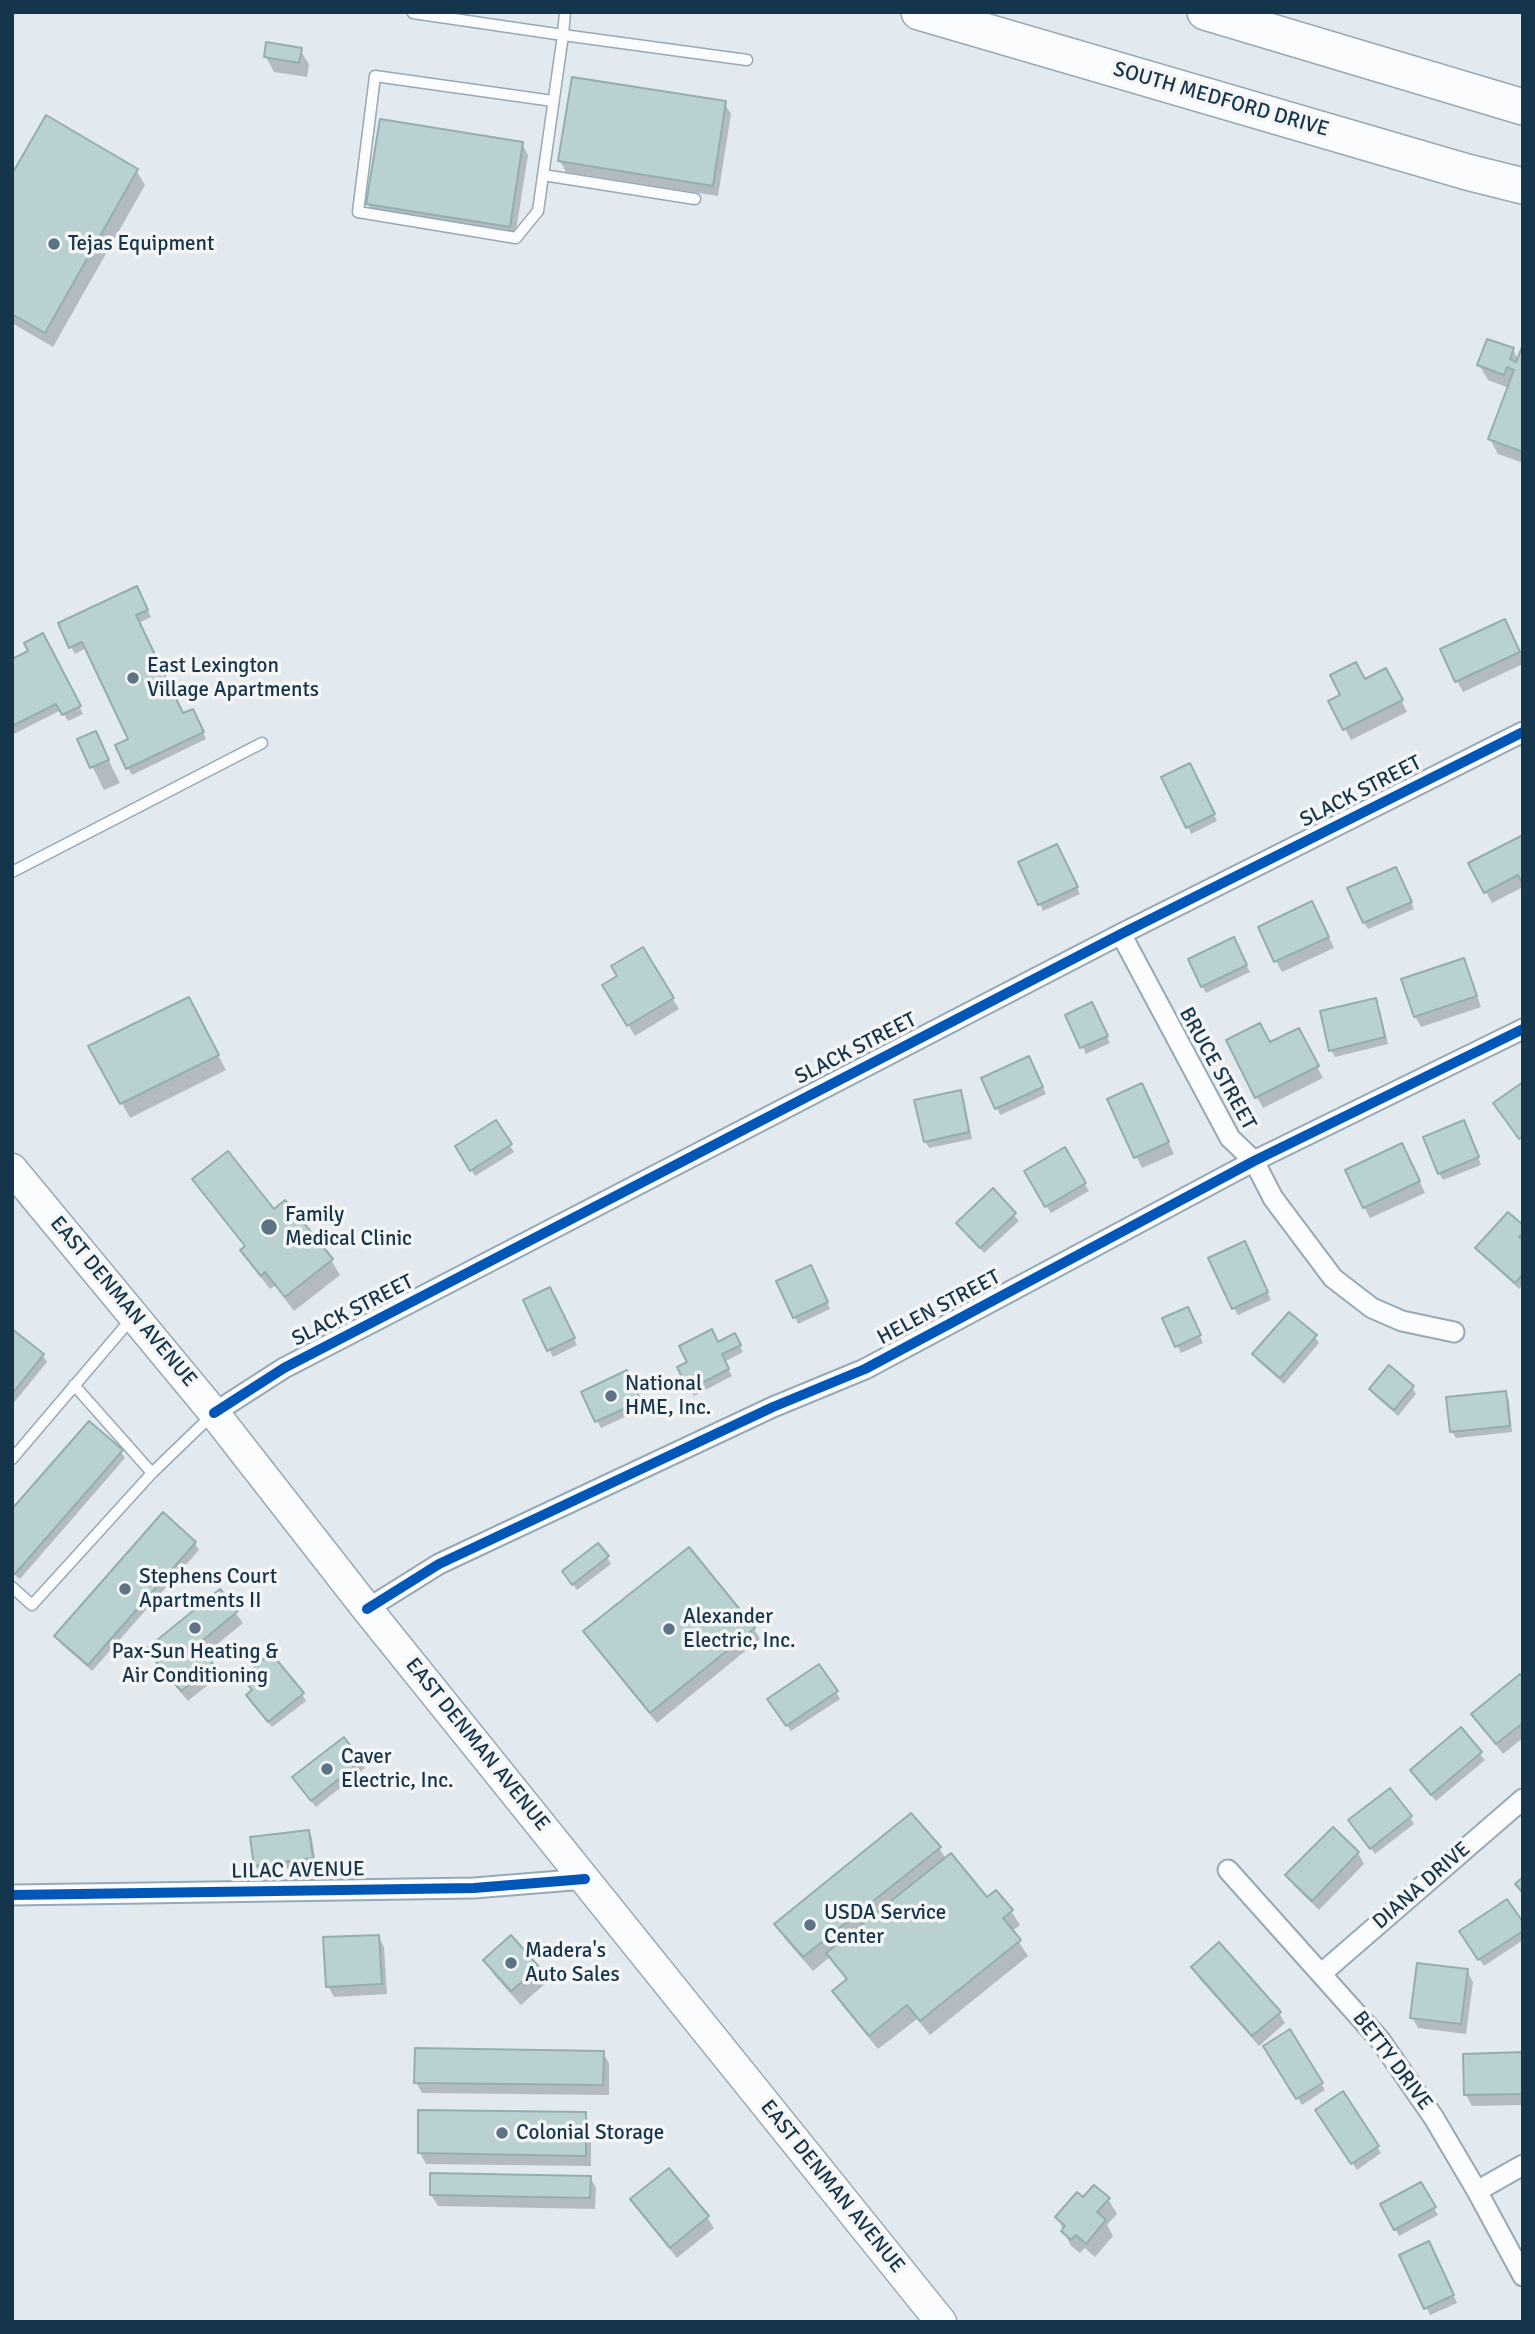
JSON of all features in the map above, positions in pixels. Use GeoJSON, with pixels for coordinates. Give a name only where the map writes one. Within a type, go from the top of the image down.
{"type":"FeatureCollection","features":[{"type":"Feature","properties":{"kind":"highway","name":"SOUTH MEDFORD DRIVE"},"geometry":{"type":"LineString","coordinates":[[919,12],[1523,186]]}},
{"type":"Feature","properties":{"kind":"highway"},"geometry":{"type":"LineString","coordinates":[[1205,12],[1523,107]]}},
{"type":"Feature","properties":{"kind":"main road","name":"EAST DENMAN AVENUE"},"geometry":{"type":"LineString","coordinates":[[12,1169],[214,1413],[367,1609],[941,2322]]}},
{"type":"Feature","properties":{"kind":"street","name":"SLACK STREET"},"geometry":{"type":"LineString","coordinates":[[214,1413],[284,1368],[1121,934],[1523,732]]}},
{"type":"Feature","properties":{"kind":"street","name":"BRUCE STREET"},"geometry":{"type":"LineString","coordinates":[[1121,934],[1230,1138],[1254,1161],[1273,1198],[1333,1278],[1372,1308],[1402,1321],[1454,1332]]}},
{"type":"Feature","properties":{"kind":"street","name":"HELEN STREET"},"geometry":{"type":"LineString","coordinates":[[367,1609],[439,1564],[772,1406],[865,1369],[1254,1161],[1523,1029]]}},
{"type":"Feature","properties":{"kind":"street","name":"DIANA DRIVE"},"geometry":{"type":"LineString","coordinates":[[1322,1973],[1523,1799]]}},
{"type":"Feature","properties":{"kind":"street","name":"BETTY DRIVE"},"geometry":{"type":"LineString","coordinates":[[1228,1870],[1380,2040],[1434,2118],[1523,2276]]}},
{"type":"Feature","properties":{"kind":"street","name":"LILAC AVENUE"},"geometry":{"type":"LineString","coordinates":[[12,1895],[474,1888],[585,1879]]}},
{"type":"Feature","properties":{"kind":"street"},"geometry":{"type":"LineString","coordinates":[[1477,2191],[1523,2165]]}},
{"type":"Feature","properties":{"kind":"lane"},"geometry":{"type":"LineString","coordinates":[[553,101],[375,76],[358,212],[516,238],[538,211],[563,34],[565,12]]}},
{"type":"Feature","properties":{"kind":"lane"},"geometry":{"type":"LineString","coordinates":[[412,13],[747,60]]}},
{"type":"Feature","properties":{"kind":"lane"},"geometry":{"type":"LineString","coordinates":[[543,175],[695,199]]}},
{"type":"Feature","properties":{"kind":"lane"},"geometry":{"type":"LineString","coordinates":[[12,872],[262,743]]}},
{"type":"Feature","properties":{"kind":"lane"},"geometry":{"type":"LineString","coordinates":[[12,1459],[134,1316]]}},
{"type":"Feature","properties":{"kind":"lane"},"geometry":{"type":"LineString","coordinates":[[74,1385],[152,1473]]}},
{"type":"Feature","properties":{"kind":"lane"},"geometry":{"type":"LineString","coordinates":[[12,1587],[32,1605],[152,1473],[214,1413]]}},
{"type":"Feature","properties":{"kind":"building"},"geometry":{"type":"Polygon","coordinates":[[[266,42],[302,48],[299,63],[264,57],[266,42]]]}},
{"type":"Feature","properties":{"kind":"building"},"geometry":{"type":"Polygon","coordinates":[[[572,77],[726,101],[713,186],[558,161],[572,77]]]}},
{"type":"Feature","properties":{"kind":"building","name":"Tejas Equipment"},"geometry":{"type":"Polygon","coordinates":[[[46,115],[138,169],[45,333],[12,314],[12,174],[46,115]]]}},
{"type":"Feature","properties":{"kind":"building"},"geometry":{"type":"Polygon","coordinates":[[[380,119],[523,142],[510,227],[366,204],[380,119]]]}},
{"type":"Feature","properties":{"kind":"building"},"geometry":{"type":"Polygon","coordinates":[[[1487,339],[1514,348],[1510,359],[1516,362],[1523,345],[1523,452],[1488,439],[1514,370],[1507,367],[1504,375],[1477,365],[1487,339]]]}},
{"type":"Feature","properties":{"kind":"building","name":"East Lexington Village Apartments"},"geometry":{"type":"Polygon","coordinates":[[[137,586],[148,610],[136,615],[183,713],[193,709],[204,732],[126,769],[115,745],[128,739],[82,642],[69,648],[58,623],[137,586]]]}},
{"type":"Feature","properties":{"kind":"building"},"geometry":{"type":"Polygon","coordinates":[[[1505,619],[1520,652],[1455,682],[1440,649],[1505,619]]]}},
{"type":"Feature","properties":{"kind":"building"},"geometry":{"type":"Polygon","coordinates":[[[43,633],[81,706],[62,715],[56,704],[12,726],[12,659],[28,651],[24,643],[43,633]]]}},
{"type":"Feature","properties":{"kind":"building"},"geometry":{"type":"Polygon","coordinates":[[[1356,662],[1365,679],[1386,668],[1403,700],[1343,730],[1328,701],[1340,695],[1330,675],[1356,662]]]}},
{"type":"Feature","properties":{"kind":"building"},"geometry":{"type":"Polygon","coordinates":[[[96,731],[109,760],[90,768],[77,739],[96,731]]]}},
{"type":"Feature","properties":{"kind":"building"},"geometry":{"type":"Polygon","coordinates":[[[1190,763],[1215,814],[1186,828],[1161,777],[1190,763]]]}},
{"type":"Feature","properties":{"kind":"building"},"geometry":{"type":"Polygon","coordinates":[[[1523,835],[1523,884],[1518,875],[1484,893],[1468,863],[1523,835]]]}},
{"type":"Feature","properties":{"kind":"building"},"geometry":{"type":"Polygon","coordinates":[[[1057,844],[1078,887],[1038,905],[1018,862],[1057,844]]]}},
{"type":"Feature","properties":{"kind":"building"},"geometry":{"type":"Polygon","coordinates":[[[1396,867],[1412,902],[1363,923],[1347,888],[1396,867]]]}},
{"type":"Feature","properties":{"kind":"building"},"geometry":{"type":"Polygon","coordinates":[[[1312,901],[1329,937],[1274,962],[1258,927],[1312,901]]]}},
{"type":"Feature","properties":{"kind":"building"},"geometry":{"type":"Polygon","coordinates":[[[1234,937],[1247,965],[1201,987],[1188,959],[1234,937]]]}},
{"type":"Feature","properties":{"kind":"building"},"geometry":{"type":"Polygon","coordinates":[[[643,947],[674,998],[627,1026],[602,985],[617,976],[611,966],[643,947]]]}},
{"type":"Feature","properties":{"kind":"building"},"geometry":{"type":"Polygon","coordinates":[[[1464,958],[1477,996],[1414,1017],[1401,979],[1464,958]]]}},
{"type":"Feature","properties":{"kind":"building"},"geometry":{"type":"Polygon","coordinates":[[[189,997],[219,1055],[120,1104],[88,1046],[189,997]]]}},
{"type":"Feature","properties":{"kind":"building"},"geometry":{"type":"Polygon","coordinates":[[[1376,998],[1385,1037],[1329,1051],[1320,1011],[1376,998]]]}},
{"type":"Feature","properties":{"kind":"building"},"geometry":{"type":"Polygon","coordinates":[[[1092,1002],[1108,1036],[1080,1048],[1065,1015],[1092,1002]]]}},
{"type":"Feature","properties":{"kind":"building"},"geometry":{"type":"Polygon","coordinates":[[[1260,1023],[1270,1042],[1299,1028],[1319,1066],[1255,1098],[1226,1040],[1260,1023]]]}},
{"type":"Feature","properties":{"kind":"building"},"geometry":{"type":"Polygon","coordinates":[[[1029,1056],[1043,1087],[995,1109],[981,1078],[1029,1056]]]}},
{"type":"Feature","properties":{"kind":"building"},"geometry":{"type":"Polygon","coordinates":[[[1523,1082],[1523,1136],[1519,1139],[1493,1103],[1523,1082]]]}},
{"type":"Feature","properties":{"kind":"building"},"geometry":{"type":"Polygon","coordinates":[[[1142,1083],[1169,1142],[1134,1158],[1107,1099],[1142,1083]]]}},
{"type":"Feature","properties":{"kind":"building"},"geometry":{"type":"Polygon","coordinates":[[[961,1090],[969,1132],[924,1142],[914,1100],[961,1090]]]}},
{"type":"Feature","properties":{"kind":"building"},"geometry":{"type":"Polygon","coordinates":[[[496,1120],[512,1144],[470,1171],[455,1146],[496,1120]]]}},
{"type":"Feature","properties":{"kind":"building"},"geometry":{"type":"Polygon","coordinates":[[[1464,1120],[1479,1157],[1438,1174],[1423,1137],[1464,1120]]]}},
{"type":"Feature","properties":{"kind":"building"},"geometry":{"type":"Polygon","coordinates":[[[1402,1143],[1420,1181],[1363,1208],[1345,1170],[1402,1143]]]}},
{"type":"Feature","properties":{"kind":"building"},"geometry":{"type":"Polygon","coordinates":[[[1065,1147],[1086,1183],[1045,1207],[1024,1171],[1065,1147]]]}},
{"type":"Feature","properties":{"kind":"building","name":"Family Medical Clinic"},"geometry":{"type":"Polygon","coordinates":[[[228,1151],[274,1209],[285,1200],[333,1259],[285,1297],[265,1272],[261,1276],[240,1250],[245,1246],[192,1179],[228,1151]]]}},
{"type":"Feature","properties":{"kind":"building"},"geometry":{"type":"Polygon","coordinates":[[[993,1188],[1016,1213],[980,1248],[956,1223],[993,1188]]]}},
{"type":"Feature","properties":{"kind":"building"},"geometry":{"type":"Polygon","coordinates":[[[1508,1212],[1523,1225],[1523,1233],[1519,1237],[1523,1240],[1523,1274],[1515,1283],[1475,1248],[1508,1212]]]}},
{"type":"Feature","properties":{"kind":"building"},"geometry":{"type":"Polygon","coordinates":[[[1245,1241],[1268,1292],[1232,1309],[1208,1258],[1245,1241]]]}},
{"type":"Feature","properties":{"kind":"building"},"geometry":{"type":"Polygon","coordinates":[[[811,1265],[828,1302],[793,1318],[776,1281],[811,1265]]]}},
{"type":"Feature","properties":{"kind":"building"},"geometry":{"type":"Polygon","coordinates":[[[550,1287],[575,1338],[547,1351],[523,1300],[550,1287]]]}},
{"type":"Feature","properties":{"kind":"building"},"geometry":{"type":"Polygon","coordinates":[[[1188,1307],[1201,1335],[1175,1347],[1162,1318],[1188,1307]]]}},
{"type":"Feature","properties":{"kind":"building"},"geometry":{"type":"Polygon","coordinates":[[[1289,1312],[1317,1335],[1280,1378],[1252,1354],[1289,1312]]]}},
{"type":"Feature","properties":{"kind":"building"},"geometry":{"type":"Polygon","coordinates":[[[12,1329],[44,1354],[12,1394],[12,1329]]]}},
{"type":"Feature","properties":{"kind":"building"},"geometry":{"type":"Polygon","coordinates":[[[712,1329],[718,1342],[735,1333],[741,1345],[722,1354],[729,1369],[688,1390],[677,1367],[687,1362],[679,1346],[712,1329]]]}},
{"type":"Feature","properties":{"kind":"building"},"geometry":{"type":"Polygon","coordinates":[[[1389,1365],[1414,1386],[1394,1410],[1369,1389],[1389,1365]]]}},
{"type":"Feature","properties":{"kind":"building","name":"National HME, Inc."},"geometry":{"type":"Polygon","coordinates":[[[627,1370],[641,1401],[595,1422],[581,1392],[627,1370]]]}},
{"type":"Feature","properties":{"kind":"building"},"geometry":{"type":"Polygon","coordinates":[[[1506,1391],[1510,1426],[1450,1432],[1446,1397],[1506,1391]]]}},
{"type":"Feature","properties":{"kind":"building"},"geometry":{"type":"Polygon","coordinates":[[[89,1421],[123,1450],[15,1574],[12,1571],[12,1509],[89,1421]]]}},
{"type":"Feature","properties":{"kind":"building","name":"Stephens Court Apartments II"},"geometry":{"type":"Polygon","coordinates":[[[163,1512],[196,1542],[88,1665],[54,1636],[163,1512]]]}},
{"type":"Feature","properties":{"kind":"building"},"geometry":{"type":"Polygon","coordinates":[[[598,1543],[609,1556],[572,1585],[562,1571],[598,1543]]]}},
{"type":"Feature","properties":{"kind":"building","name":"Alexander Electric, Inc."},"geometry":{"type":"Polygon","coordinates":[[[689,1547],[755,1628],[650,1713],[583,1631],[689,1547]]]}},
{"type":"Feature","properties":{"kind":"building","name":"Pax-Sun Heating & Air Conditioning"},"geometry":{"type":"Polygon","coordinates":[[[220,1589],[238,1611],[197,1645],[214,1665],[181,1691],[146,1649],[220,1589]]]}},
{"type":"Feature","properties":{"kind":"building"},"geometry":{"type":"Polygon","coordinates":[[[271,1653],[304,1693],[268,1722],[246,1695],[252,1690],[242,1677],[271,1653]]]}},
{"type":"Feature","properties":{"kind":"building"},"geometry":{"type":"Polygon","coordinates":[[[819,1664],[838,1691],[786,1726],[767,1699],[819,1664]]]}},
{"type":"Feature","properties":{"kind":"building"},"geometry":{"type":"Polygon","coordinates":[[[1520,1674],[1523,1676],[1523,1723],[1496,1744],[1471,1714],[1520,1674]]]}},
{"type":"Feature","properties":{"kind":"building"},"geometry":{"type":"Polygon","coordinates":[[[1461,1727],[1482,1752],[1431,1795],[1410,1770],[1461,1727]]]}},
{"type":"Feature","properties":{"kind":"building","name":"Caver Electric, Inc."},"geometry":{"type":"Polygon","coordinates":[[[344,1737],[362,1761],[311,1801],[292,1777],[344,1737]]]}},
{"type":"Feature","properties":{"kind":"building"},"geometry":{"type":"Polygon","coordinates":[[[1390,1788],[1412,1816],[1370,1849],[1348,1820],[1390,1788]]]}},
{"type":"Feature","properties":{"kind":"building"},"geometry":{"type":"Polygon","coordinates":[[[911,1813],[941,1847],[803,1957],[774,1924],[911,1813]]]}},
{"type":"Feature","properties":{"kind":"building"},"geometry":{"type":"Polygon","coordinates":[[[1333,1827],[1359,1852],[1312,1901],[1285,1875],[1333,1827]]]}},
{"type":"Feature","properties":{"kind":"building"},"geometry":{"type":"Polygon","coordinates":[[[309,1830],[313,1858],[254,1866],[250,1837],[309,1830]]]}},
{"type":"Feature","properties":{"kind":"building"},"geometry":{"type":"Polygon","coordinates":[[[951,1853],[987,1897],[996,1890],[1013,1910],[1003,1918],[1021,1940],[920,2021],[907,2005],[869,2036],[832,1991],[847,1979],[826,1953],[951,1853]]]}},
{"type":"Feature","properties":{"kind":"building"},"geometry":{"type":"Polygon","coordinates":[[[1523,1877],[1523,1893],[1515,1884],[1523,1877]]]}},
{"type":"Feature","properties":{"kind":"building"},"geometry":{"type":"Polygon","coordinates":[[[1507,1899],[1523,1922],[1523,1931],[1478,1960],[1459,1931],[1507,1899]]]}},
{"type":"Feature","properties":{"kind":"building"},"geometry":{"type":"Polygon","coordinates":[[[379,1935],[382,1984],[326,1987],[323,1937],[379,1935]]]}},
{"type":"Feature","properties":{"kind":"building","name":"Madera's Auto Sales"},"geometry":{"type":"Polygon","coordinates":[[[511,1935],[539,1967],[511,1991],[483,1960],[511,1935]]]}},
{"type":"Feature","properties":{"kind":"building"},"geometry":{"type":"Polygon","coordinates":[[[1219,1942],[1281,2012],[1252,2036],[1191,1967],[1219,1942]]]}},
{"type":"Feature","properties":{"kind":"building"},"geometry":{"type":"Polygon","coordinates":[[[1417,1963],[1468,1969],[1461,2024],[1410,2018],[1417,1963]]]}},
{"type":"Feature","properties":{"kind":"building"},"geometry":{"type":"Polygon","coordinates":[[[1290,2029],[1323,2083],[1296,2099],[1263,2046],[1290,2029]]]}},
{"type":"Feature","properties":{"kind":"building","name":"Colonial Storage"},"geometry":{"type":"Polygon","coordinates":[[[415,2048],[604,2051],[603,2085],[414,2083],[415,2048]]]}},
{"type":"Feature","properties":{"kind":"building"},"geometry":{"type":"Polygon","coordinates":[[[1523,2052],[1523,2094],[1464,2095],[1463,2054],[1523,2052]]]}},
{"type":"Feature","properties":{"kind":"building"},"geometry":{"type":"Polygon","coordinates":[[[1343,2091],[1379,2146],[1351,2164],[1315,2110],[1343,2091]]]}},
{"type":"Feature","properties":{"kind":"building","name":"Colonial Storage"},"geometry":{"type":"Polygon","coordinates":[[[418,2110],[586,2112],[586,2156],[418,2153],[418,2110]]]}},
{"type":"Feature","properties":{"kind":"building"},"geometry":{"type":"Polygon","coordinates":[[[669,2168],[709,2216],[670,2248],[630,2199],[669,2168]]]}},
{"type":"Feature","properties":{"kind":"building","name":"Colonial Storage"},"geometry":{"type":"Polygon","coordinates":[[[430,2173],[591,2176],[590,2198],[430,2195],[430,2173]]]}},
{"type":"Feature","properties":{"kind":"building"},"geometry":{"type":"Polygon","coordinates":[[[1421,2182],[1436,2207],[1394,2230],[1380,2204],[1421,2182]]]}},
{"type":"Feature","properties":{"kind":"building"},"geometry":{"type":"Polygon","coordinates":[[[1094,2185],[1110,2198],[1097,2212],[1106,2220],[1086,2244],[1076,2235],[1071,2240],[1061,2231],[1065,2226],[1055,2217],[1077,2192],[1083,2197],[1094,2185]]]}},
{"type":"Feature","properties":{"kind":"building"},"geometry":{"type":"Polygon","coordinates":[[[1429,2241],[1454,2295],[1424,2309],[1399,2255],[1429,2241]]]}},
{"type":"Feature","properties":{"kind":"cycle path"},"geometry":{"type":"LineString","coordinates":[[214,1413],[284,1368],[1121,934],[1523,732]]}},
{"type":"Feature","properties":{"kind":"cycle path"},"geometry":{"type":"LineString","coordinates":[[367,1609],[439,1564],[773,1407],[865,1369],[1254,1161],[1523,1029]]}},
{"type":"Feature","properties":{"kind":"cycle path"},"geometry":{"type":"LineString","coordinates":[[12,1895],[474,1888],[585,1879]]}},
{"type":"Feature","properties":{"kind":"place","name":"Tejas Equipment"},"geometry":{"type":"Point","coordinates":[54,244]}},
{"type":"Feature","properties":{"kind":"place","name":"East Lexington Village Apartments"},"geometry":{"type":"Point","coordinates":[133,678]}},
{"type":"Feature","properties":{"kind":"place","name":"Family Medical Clinic"},"geometry":{"type":"Point","coordinates":[269,1227]}},
{"type":"Feature","properties":{"kind":"place","name":"National HME, Inc."},"geometry":{"type":"Point","coordinates":[611,1396]}},
{"type":"Feature","properties":{"kind":"place","name":"Stephens Court Apartments II"},"geometry":{"type":"Point","coordinates":[125,1589]}},
{"type":"Feature","properties":{"kind":"place","name":"Pax-Sun Heating & Air Conditioning"},"geometry":{"type":"Point","coordinates":[195,1628]}},
{"type":"Feature","properties":{"kind":"place","name":"Alexander Electric, Inc."},"geometry":{"type":"Point","coordinates":[669,1629]}},
{"type":"Feature","properties":{"kind":"place","name":"Caver Electric, Inc."},"geometry":{"type":"Point","coordinates":[327,1769]}},
{"type":"Feature","properties":{"kind":"place","name":"USDA Service Center"},"geometry":{"type":"Point","coordinates":[810,1925]}},
{"type":"Feature","properties":{"kind":"place","name":"Madera's Auto Sales"},"geometry":{"type":"Point","coordinates":[511,1963]}},
{"type":"Feature","properties":{"kind":"place","name":"Colonial Storage"},"geometry":{"type":"Point","coordinates":[502,2133]}}]}
